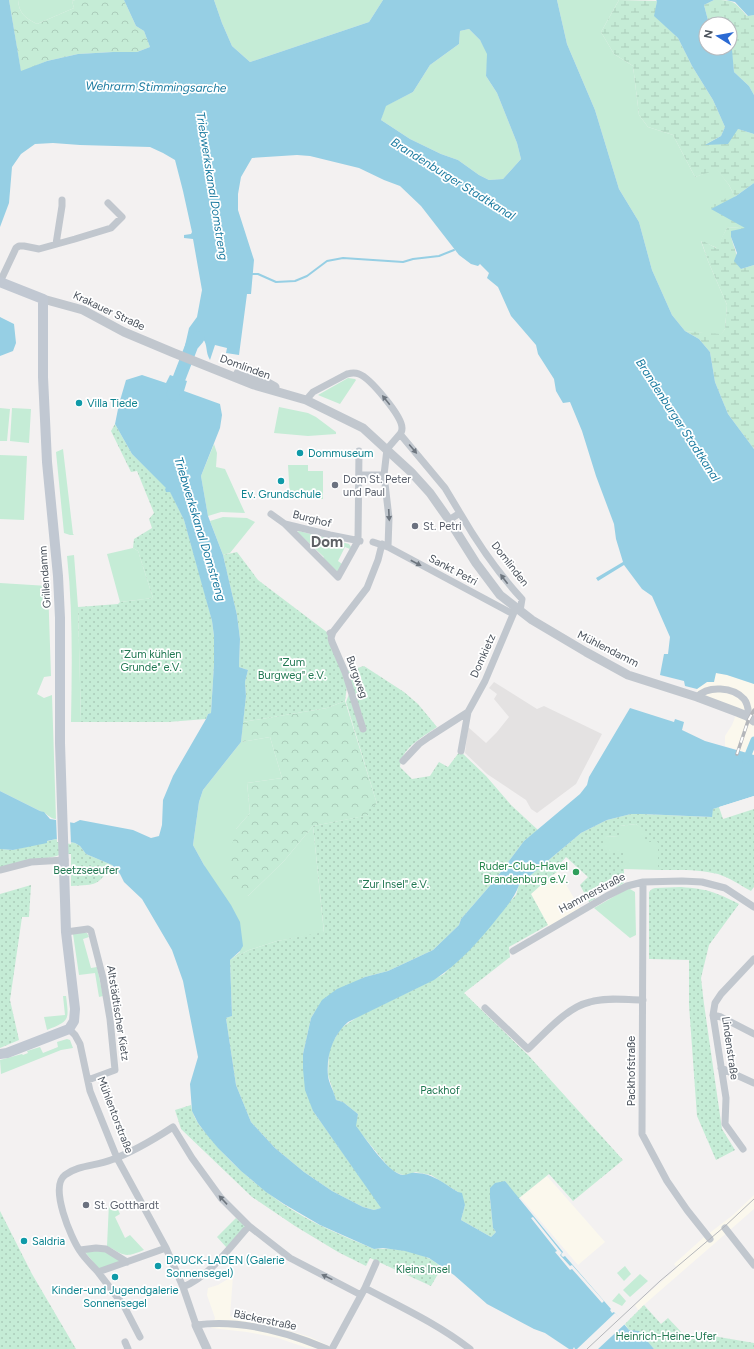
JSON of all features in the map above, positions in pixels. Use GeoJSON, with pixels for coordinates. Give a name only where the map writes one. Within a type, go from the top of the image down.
{"type":"FeatureCollection","features":[{"type":"Feature","properties":{"kind":"main road","name":"Krakauer Straße"},"geometry":{"type":"LineString","coordinates":[[0,282],[43,299]]}},
{"type":"Feature","properties":{"kind":"main road","name":"Grillendamm"},"geometry":{"type":"LineString","coordinates":[[43,299],[43,356],[47,462],[58,576],[60,618],[60,743],[64,857]]}},
{"type":"Feature","properties":{"kind":"main road"},"geometry":{"type":"LineString","coordinates":[[0,1054],[7,1053],[70,1029],[74,1021],[75,1009],[66,932],[64,857]]}},
{"type":"Feature","properties":{"kind":"street"},"geometry":{"type":"LineString","coordinates":[[56,244],[62,200]]}},
{"type":"Feature","properties":{"kind":"street","name":"Krakauer Straße"},"geometry":{"type":"LineString","coordinates":[[0,282],[16,248],[19,246],[39,249],[111,228],[122,217],[108,203]]}},
{"type":"Feature","properties":{"kind":"street","name":"Krakauer Straße"},"geometry":{"type":"LineString","coordinates":[[43,299],[83,310],[124,332],[208,366]]}},
{"type":"Feature","properties":{"kind":"street","name":"Domlinden"},"geometry":{"type":"LineString","coordinates":[[208,366],[254,385],[306,400],[363,428],[411,472],[430,494],[494,588],[517,611],[522,599],[510,587],[479,545],[445,488],[400,434]]}},
{"type":"Feature","properties":{"kind":"street"},"geometry":{"type":"LineString","coordinates":[[306,400],[313,392],[347,374],[353,372],[360,374],[375,387],[395,411],[402,426],[400,434],[387,449]]}},
{"type":"Feature","properties":{"kind":"street","name":"Burgweg"},"geometry":{"type":"LineString","coordinates":[[363,729],[345,672],[331,638],[332,632],[367,588],[385,546],[389,518],[384,475],[387,449]]}},
{"type":"Feature","properties":{"kind":"street","name":"Burghof"},"geometry":{"type":"LineString","coordinates":[[270,514],[284,524],[338,577],[359,541],[359,451]]}},
{"type":"Feature","properties":{"kind":"street"},"geometry":{"type":"LineString","coordinates":[[359,475],[384,475]]}},
{"type":"Feature","properties":{"kind":"street"},"geometry":{"type":"LineString","coordinates":[[449,520],[460,513]]}},
{"type":"Feature","properties":{"kind":"street","name":"Burghof"},"geometry":{"type":"LineString","coordinates":[[284,524],[359,541]]}},
{"type":"Feature","properties":{"kind":"street"},"geometry":{"type":"LineString","coordinates":[[373,542],[385,546]]}},
{"type":"Feature","properties":{"kind":"street","name":"Sankt Petri"},"geometry":{"type":"LineString","coordinates":[[385,546],[517,611]]}},
{"type":"Feature","properties":{"kind":"street","name":"Mühlendamm"},"geometry":{"type":"LineString","coordinates":[[517,611],[628,675],[697,697],[737,712],[752,720]]}},
{"type":"Feature","properties":{"kind":"street","name":"Domkietz"},"geometry":{"type":"LineString","coordinates":[[461,751],[468,712],[485,681],[517,611]]}},
{"type":"Feature","properties":{"kind":"street","name":"Mühlendamm"},"geometry":{"type":"LineString","coordinates":[[697,697],[701,692],[711,689],[721,689],[733,693],[743,699],[748,706],[752,720]]}},
{"type":"Feature","properties":{"kind":"street","name":"Domkietz"},"geometry":{"type":"LineString","coordinates":[[403,761],[419,744],[468,712]]}},
{"type":"Feature","properties":{"kind":"street"},"geometry":{"type":"LineString","coordinates":[[0,870],[31,862],[64,857]]}},
{"type":"Feature","properties":{"kind":"street","name":"Hammerstraße"},"geometry":{"type":"LineString","coordinates":[[513,950],[607,896],[627,886],[643,882],[702,882],[725,888],[753,904]]}},
{"type":"Feature","properties":{"kind":"street","name":"Packhofstraße"},"geometry":{"type":"LineString","coordinates":[[643,882],[642,1134],[667,1181],[687,1210],[710,1239]]}},
{"type":"Feature","properties":{"kind":"street","name":"Altstädtischer Kietz"},"geometry":{"type":"LineString","coordinates":[[66,932],[88,929],[90,931],[103,978],[110,1019],[115,1070],[88,1080]]}},
{"type":"Feature","properties":{"kind":"street","name":"Lindenstraße"},"geometry":{"type":"LineString","coordinates":[[743,1149],[725,1124],[726,1098],[713,1015],[715,1003],[721,994],[754,959]]}},
{"type":"Feature","properties":{"kind":"street"},"geometry":{"type":"LineString","coordinates":[[485,1008],[528,1049],[566,1014],[589,1002],[602,1000],[643,1000]]}},
{"type":"Feature","properties":{"kind":"street"},"geometry":{"type":"LineString","coordinates":[[713,1015],[721,1017],[754,1034]]}},
{"type":"Feature","properties":{"kind":"street","name":"Mühlentorstraße"},"geometry":{"type":"LineString","coordinates":[[70,1029],[75,1034],[80,1044],[90,1091],[118,1158],[166,1248],[183,1287],[196,1325]]}},
{"type":"Feature","properties":{"kind":"street"},"geometry":{"type":"LineString","coordinates":[[722,1068],[754,1083]]}},
{"type":"Feature","properties":{"kind":"street"},"geometry":{"type":"LineString","coordinates":[[140,1337],[124,1306],[80,1250],[72,1236],[60,1202],[60,1185],[64,1176],[78,1168],[97,1165],[118,1158],[153,1140],[172,1127],[189,1154],[221,1198],[249,1226],[290,1258],[362,1295]]}},
{"type":"Feature","properties":{"kind":"street"},"geometry":{"type":"LineString","coordinates":[[183,1287],[201,1277],[249,1226]]}},
{"type":"Feature","properties":{"kind":"street"},"geometry":{"type":"LineString","coordinates":[[725,1228],[754,1265]]}},
{"type":"Feature","properties":{"kind":"street"},"geometry":{"type":"LineString","coordinates":[[80,1250],[96,1248],[106,1249],[127,1262]]}},
{"type":"Feature","properties":{"kind":"street"},"geometry":{"type":"LineString","coordinates":[[98,1272],[166,1248]]}},
{"type":"Feature","properties":{"kind":"street"},"geometry":{"type":"LineString","coordinates":[[332,1349],[362,1295],[376,1263]]}},
{"type":"Feature","properties":{"kind":"street"},"geometry":{"type":"LineString","coordinates":[[365,1288],[434,1324],[454,1336],[470,1349]]}},
{"type":"Feature","properties":{"kind":"street","name":"Bäckerstraße"},"geometry":{"type":"LineString","coordinates":[[196,1325],[221,1323],[239,1324],[293,1336],[313,1346],[328,1349]]}},
{"type":"Feature","properties":{"kind":"street"},"geometry":{"type":"LineString","coordinates":[[196,1325],[207,1349]]}},
{"type":"Feature","properties":{"kind":"shaded area"},"geometry":{"type":"Polygon","coordinates":[[[716,673],[754,684],[754,755],[725,746],[725,736],[732,725],[737,712],[697,697],[697,689],[716,673]]]}},
{"type":"Feature","properties":{"kind":"shaded area"},"geometry":{"type":"Polygon","coordinates":[[[494,682],[537,709],[544,706],[602,734],[576,784],[537,813],[531,809],[526,800],[487,774],[465,753],[468,727],[486,743],[509,717],[494,699],[497,694],[489,688],[494,682]]]}},
{"type":"Feature","properties":{"kind":"shaded area"},"geometry":{"type":"Polygon","coordinates":[[[558,871],[581,910],[549,929],[531,894],[558,871]]]}},
{"type":"Feature","properties":{"kind":"shaded area"},"geometry":{"type":"Polygon","coordinates":[[[547,1176],[605,1242],[578,1265],[520,1197],[547,1176]]]}},
{"type":"Feature","properties":{"kind":"shaded area"},"geometry":{"type":"Polygon","coordinates":[[[754,1195],[754,1209],[638,1310],[635,1305],[677,1268],[674,1264],[703,1238],[733,1215],[754,1195]]]}},
{"type":"Feature","properties":{"kind":"shaded area"},"geometry":{"type":"Polygon","coordinates":[[[233,1276],[230,1316],[273,1326],[310,1337],[336,1349],[307,1348],[278,1338],[247,1332],[211,1328],[215,1318],[207,1295],[208,1288],[218,1285],[233,1276]]]}},
{"type":"Feature","properties":{"kind":"green space"},"geometry":{"type":"Polygon","coordinates":[[[9,0],[18,0],[23,15],[37,24],[74,8],[72,1],[75,0],[124,0],[136,26],[144,31],[150,47],[137,52],[78,54],[47,61],[21,72],[9,0]]]}},
{"type":"Feature","properties":{"kind":"green space"},"geometry":{"type":"Polygon","coordinates":[[[18,0],[75,0],[72,1],[74,8],[37,24],[23,15],[18,0]]]}},
{"type":"Feature","properties":{"kind":"green space"},"geometry":{"type":"Polygon","coordinates":[[[214,0],[383,0],[369,22],[250,62],[232,46],[214,0]]]}},
{"type":"Feature","properties":{"kind":"green space"},"geometry":{"type":"Polygon","coordinates":[[[557,0],[619,0],[601,32],[614,54],[633,66],[639,115],[648,127],[673,135],[695,177],[717,169],[729,185],[734,195],[741,227],[727,228],[717,248],[701,241],[727,305],[725,329],[721,335],[685,331],[672,315],[652,270],[639,222],[619,189],[595,110],[567,44],[557,0]]]}},
{"type":"Feature","properties":{"kind":"green space"},"geometry":{"type":"Polygon","coordinates":[[[619,0],[657,1],[655,16],[678,38],[692,66],[713,100],[725,127],[721,136],[706,144],[738,129],[754,134],[754,183],[736,196],[711,209],[746,228],[731,237],[741,269],[754,265],[754,449],[728,414],[715,382],[710,352],[699,339],[685,331],[721,334],[725,329],[727,305],[708,261],[701,240],[716,248],[727,228],[740,227],[702,208],[734,195],[729,185],[717,170],[695,177],[673,135],[648,127],[639,115],[633,66],[614,54],[601,32],[619,0]]]}},
{"type":"Feature","properties":{"kind":"green space"},"geometry":{"type":"Polygon","coordinates":[[[714,0],[726,0],[736,4],[747,16],[754,15],[754,95],[749,86],[734,72],[732,56],[738,56],[738,16],[707,16],[704,5],[714,0]]]}},
{"type":"Feature","properties":{"kind":"green space"},"geometry":{"type":"Polygon","coordinates":[[[469,29],[480,40],[488,54],[486,76],[497,93],[517,143],[521,159],[503,179],[489,180],[479,175],[458,160],[441,154],[410,139],[381,120],[385,106],[413,92],[430,65],[459,44],[460,31],[469,29]]]}},
{"type":"Feature","properties":{"kind":"green space"},"geometry":{"type":"Polygon","coordinates":[[[348,378],[356,380],[340,404],[318,395],[348,378]]]}},
{"type":"Feature","properties":{"kind":"green space"},"geometry":{"type":"Polygon","coordinates":[[[279,407],[308,413],[336,432],[336,434],[308,436],[274,433],[279,407]]]}},
{"type":"Feature","properties":{"kind":"green space"},"geometry":{"type":"Polygon","coordinates":[[[0,408],[10,409],[7,441],[0,441],[0,408]]]}},
{"type":"Feature","properties":{"kind":"green space"},"geometry":{"type":"Polygon","coordinates":[[[12,408],[31,409],[29,443],[10,441],[12,408]]]}},
{"type":"Feature","properties":{"kind":"green space","name":"\"Zum kühlen Grunde\" e.V."},"geometry":{"type":"Polygon","coordinates":[[[115,424],[132,454],[170,491],[184,520],[204,590],[212,621],[214,636],[211,713],[208,714],[206,719],[168,722],[81,722],[78,607],[118,604],[120,602],[153,598],[138,551],[133,548],[134,539],[152,528],[149,519],[154,513],[137,471],[131,472],[111,431],[115,424]]]}},
{"type":"Feature","properties":{"kind":"green space"},"geometry":{"type":"Polygon","coordinates":[[[214,444],[217,453],[216,467],[225,469],[245,513],[221,512],[208,516],[201,476],[214,444]]]}},
{"type":"Feature","properties":{"kind":"green space"},"geometry":{"type":"Polygon","coordinates":[[[63,449],[74,535],[64,533],[56,452],[63,449]]]}},
{"type":"Feature","properties":{"kind":"green space"},"geometry":{"type":"Polygon","coordinates":[[[0,455],[27,456],[24,520],[0,519],[0,455]]]}},
{"type":"Feature","properties":{"kind":"green space"},"geometry":{"type":"Polygon","coordinates":[[[288,465],[308,465],[308,471],[323,471],[323,499],[290,498],[288,465]]]}},
{"type":"Feature","properties":{"kind":"green space"},"geometry":{"type":"Polygon","coordinates":[[[223,517],[247,518],[255,522],[230,553],[223,555],[210,521],[223,517]]]}},
{"type":"Feature","properties":{"kind":"green space"},"geometry":{"type":"Polygon","coordinates":[[[299,531],[349,544],[351,547],[350,549],[345,547],[338,561],[342,564],[338,572],[322,559],[324,557],[297,532],[299,531]]]}},
{"type":"Feature","properties":{"kind":"green space"},"geometry":{"type":"Polygon","coordinates":[[[133,548],[138,551],[153,598],[120,602],[107,554],[133,548]]]}},
{"type":"Feature","properties":{"kind":"green space","name":"\"Zum Burgweg\" e.V."},"geometry":{"type":"Polygon","coordinates":[[[237,552],[258,580],[328,633],[347,686],[345,701],[327,708],[243,722],[246,696],[245,682],[248,670],[239,667],[240,639],[237,615],[223,555],[237,552]]]}},
{"type":"Feature","properties":{"kind":"green space"},"geometry":{"type":"Polygon","coordinates":[[[74,555],[78,607],[81,722],[71,722],[71,618],[67,556],[74,555]]]}},
{"type":"Feature","properties":{"kind":"green space"},"geometry":{"type":"Polygon","coordinates":[[[0,583],[48,586],[51,676],[44,677],[37,694],[44,698],[52,695],[56,819],[0,791],[0,583]]]}},
{"type":"Feature","properties":{"kind":"green space","name":"\"Zur Insel\" e.V."},"geometry":{"type":"Polygon","coordinates":[[[364,666],[404,692],[418,704],[437,727],[419,739],[408,749],[401,760],[400,767],[412,779],[430,776],[439,762],[448,767],[460,751],[486,776],[511,805],[538,830],[524,841],[494,881],[461,919],[459,925],[433,950],[388,971],[365,977],[357,981],[314,1013],[311,1018],[303,1054],[313,1111],[382,1208],[374,1210],[363,1207],[332,1191],[304,1172],[275,1148],[251,1122],[236,1085],[226,1018],[232,1016],[230,960],[249,950],[277,941],[324,932],[313,826],[369,815],[369,808],[377,804],[346,702],[352,686],[347,671],[364,666]]]}},
{"type":"Feature","properties":{"kind":"green space"},"geometry":{"type":"Polygon","coordinates":[[[345,701],[377,804],[370,815],[313,826],[284,861],[248,896],[231,881],[231,850],[236,829],[250,813],[247,783],[282,778],[270,737],[241,742],[243,722],[327,708],[345,701]]]}},
{"type":"Feature","properties":{"kind":"green space"},"geometry":{"type":"Polygon","coordinates":[[[270,737],[282,778],[247,783],[250,813],[236,829],[248,896],[284,861],[313,826],[324,933],[277,941],[249,950],[230,960],[240,952],[204,865],[193,845],[199,802],[203,790],[241,742],[270,737]]]}},
{"type":"Feature","properties":{"kind":"green space","name":"Packhof"},"geometry":{"type":"Polygon","coordinates":[[[719,807],[723,819],[754,809],[754,887],[751,891],[731,880],[711,872],[658,870],[658,842],[643,842],[643,830],[636,824],[620,826],[620,836],[605,837],[605,851],[624,851],[624,883],[617,887],[612,879],[591,892],[595,899],[589,902],[580,885],[588,877],[566,857],[560,864],[563,868],[551,876],[531,894],[548,925],[509,947],[510,957],[464,993],[528,1055],[623,1160],[573,1201],[549,1174],[518,1199],[505,1181],[490,1198],[493,1228],[496,1232],[491,1237],[461,1220],[465,1205],[458,1192],[431,1175],[415,1172],[407,1176],[391,1170],[355,1126],[358,1114],[343,1102],[336,1100],[328,1075],[329,1050],[341,1028],[359,1016],[444,974],[516,895],[519,885],[581,833],[607,820],[631,814],[711,817],[713,809],[719,807]]]}},
{"type":"Feature","properties":{"kind":"green space"},"geometry":{"type":"Polygon","coordinates":[[[636,824],[659,841],[658,870],[624,869],[624,851],[605,851],[604,837],[619,836],[620,826],[636,824]]]}},
{"type":"Feature","properties":{"kind":"green space","name":"Beetzseeufer"},"geometry":{"type":"Polygon","coordinates":[[[56,839],[75,843],[80,846],[86,854],[112,865],[103,877],[96,883],[71,886],[71,854],[60,854],[57,856],[0,868],[0,849],[13,850],[56,839]]]}},
{"type":"Feature","properties":{"kind":"green space"},"geometry":{"type":"Polygon","coordinates":[[[31,885],[29,917],[22,917],[10,1000],[19,1040],[0,1048],[0,894],[31,885]]]}},
{"type":"Feature","properties":{"kind":"green space"},"geometry":{"type":"Polygon","coordinates":[[[681,887],[711,892],[739,904],[709,945],[701,978],[722,1129],[735,1150],[716,1160],[697,1116],[689,1005],[689,960],[649,959],[649,892],[655,888],[681,887]]]}},
{"type":"Feature","properties":{"kind":"green space"},"geometry":{"type":"Polygon","coordinates":[[[627,889],[635,892],[636,935],[630,938],[594,908],[627,889]]]}},
{"type":"Feature","properties":{"kind":"green space"},"geometry":{"type":"Polygon","coordinates":[[[87,933],[89,937],[83,939],[91,968],[97,967],[103,996],[99,997],[95,973],[79,975],[73,934],[87,933]]]}},
{"type":"Feature","properties":{"kind":"green space"},"geometry":{"type":"Polygon","coordinates":[[[63,996],[66,996],[68,1010],[66,1019],[64,1022],[47,1030],[44,1017],[65,1015],[63,996]]]}},
{"type":"Feature","properties":{"kind":"green space"},"geometry":{"type":"Polygon","coordinates":[[[67,1039],[70,1040],[73,1048],[61,1050],[1,1074],[0,1060],[23,1055],[28,1053],[27,1051],[40,1047],[43,1053],[58,1047],[57,1042],[67,1039]]]}},
{"type":"Feature","properties":{"kind":"green space","name":"Kleins Insel"},"geometry":{"type":"Polygon","coordinates":[[[191,1105],[193,1115],[198,1124],[227,1157],[273,1197],[316,1223],[374,1249],[408,1251],[432,1260],[442,1267],[431,1286],[370,1258],[366,1266],[338,1252],[295,1226],[252,1197],[181,1129],[175,1110],[191,1105]]]}},
{"type":"Feature","properties":{"kind":"green space"},"geometry":{"type":"Polygon","coordinates":[[[109,1203],[115,1203],[120,1214],[115,1217],[125,1238],[130,1235],[144,1250],[125,1255],[107,1246],[109,1203]]]}},
{"type":"Feature","properties":{"kind":"green space"},"geometry":{"type":"Polygon","coordinates":[[[0,1211],[32,1274],[76,1349],[0,1349],[0,1211]]]}},
{"type":"Feature","properties":{"kind":"green space"},"geometry":{"type":"Polygon","coordinates":[[[236,1218],[246,1227],[227,1248],[217,1237],[236,1218]]]}},
{"type":"Feature","properties":{"kind":"green space"},"geometry":{"type":"Polygon","coordinates":[[[105,1251],[122,1262],[99,1269],[85,1252],[105,1251]]]}},
{"type":"Feature","properties":{"kind":"green space"},"geometry":{"type":"Polygon","coordinates":[[[625,1266],[631,1274],[624,1281],[617,1273],[625,1266]]]}},
{"type":"Feature","properties":{"kind":"green space"},"geometry":{"type":"Polygon","coordinates":[[[640,1274],[648,1281],[630,1297],[623,1290],[640,1274]]]}},
{"type":"Feature","properties":{"kind":"green space"},"geometry":{"type":"Polygon","coordinates":[[[619,1293],[626,1301],[622,1306],[612,1301],[619,1293]]]}},
{"type":"Feature","properties":{"kind":"green space","name":"Heinrich-Heine-Ufer"},"geometry":{"type":"Polygon","coordinates":[[[644,1305],[661,1324],[668,1318],[687,1338],[707,1335],[754,1343],[754,1349],[654,1349],[639,1332],[629,1330],[625,1324],[644,1305]]]}},
{"type":"Feature","properties":{"kind":"water"},"geometry":{"type":"Polygon","coordinates":[[[0,0],[9,0],[21,71],[47,61],[78,54],[137,52],[150,47],[144,31],[136,26],[124,0],[214,0],[232,46],[250,62],[369,22],[383,0],[557,0],[567,44],[595,110],[619,189],[639,222],[652,270],[672,315],[685,331],[699,339],[710,352],[715,382],[728,414],[754,449],[754,684],[716,673],[714,682],[707,682],[697,689],[685,686],[684,681],[660,675],[664,654],[668,654],[670,637],[652,596],[642,589],[624,565],[598,581],[596,578],[623,562],[616,539],[614,524],[596,476],[582,431],[570,402],[563,403],[556,391],[554,379],[538,354],[536,345],[511,316],[498,287],[487,278],[489,273],[480,264],[478,266],[471,264],[459,255],[421,206],[400,186],[359,168],[310,156],[297,155],[252,158],[241,177],[238,194],[238,210],[254,260],[251,294],[247,294],[239,355],[226,353],[227,348],[215,345],[210,360],[206,344],[203,339],[199,341],[193,354],[184,350],[189,328],[197,317],[202,290],[193,239],[184,238],[184,235],[191,234],[192,232],[175,160],[150,147],[53,143],[35,144],[21,154],[12,167],[9,203],[0,227],[0,0]],[[469,29],[460,31],[459,44],[430,65],[413,92],[386,106],[381,120],[410,139],[441,154],[458,160],[479,175],[489,180],[503,179],[521,159],[517,143],[497,93],[486,76],[487,54],[480,40],[469,29]]]}},
{"type":"Feature","properties":{"kind":"water"},"geometry":{"type":"Polygon","coordinates":[[[656,0],[714,0],[704,5],[707,16],[698,16],[698,56],[733,56],[734,72],[749,86],[754,95],[754,134],[738,129],[728,144],[705,145],[721,136],[725,127],[713,100],[692,66],[678,38],[654,16],[656,0]]]}},
{"type":"Feature","properties":{"kind":"water"},"geometry":{"type":"Polygon","coordinates":[[[726,0],[754,0],[754,15],[748,16],[735,2],[726,0]]]}},
{"type":"Feature","properties":{"kind":"water"},"geometry":{"type":"Polygon","coordinates":[[[754,183],[754,265],[741,269],[734,261],[737,253],[731,237],[731,231],[745,228],[711,209],[736,196],[754,183]]]}},
{"type":"Feature","properties":{"kind":"water"},"geometry":{"type":"Polygon","coordinates":[[[0,317],[14,324],[16,343],[13,351],[0,356],[0,317]]]}},
{"type":"Feature","properties":{"kind":"water"},"geometry":{"type":"Polygon","coordinates":[[[142,375],[166,383],[170,375],[187,381],[184,391],[220,404],[222,415],[220,428],[201,476],[208,516],[223,555],[237,615],[240,639],[239,667],[248,670],[245,682],[246,696],[241,742],[203,790],[199,802],[193,845],[240,922],[243,946],[240,951],[230,960],[232,1016],[226,1018],[236,1085],[251,1122],[275,1148],[304,1172],[332,1191],[363,1207],[374,1210],[381,1208],[313,1111],[305,1090],[303,1054],[311,1018],[322,1000],[337,989],[365,977],[388,971],[433,950],[459,925],[461,919],[494,881],[524,841],[580,794],[587,785],[589,777],[630,708],[674,722],[675,719],[684,722],[682,730],[705,741],[754,755],[754,796],[713,809],[712,817],[631,814],[607,820],[581,833],[519,885],[515,894],[492,925],[469,951],[452,966],[434,980],[348,1022],[338,1033],[329,1053],[328,1076],[336,1100],[343,1102],[358,1114],[356,1126],[376,1153],[388,1166],[402,1175],[422,1173],[462,1193],[465,1205],[461,1220],[491,1237],[496,1232],[493,1228],[490,1188],[495,1183],[505,1181],[563,1252],[561,1255],[563,1257],[565,1256],[611,1309],[610,1310],[612,1313],[614,1312],[629,1330],[639,1331],[654,1349],[575,1349],[574,1347],[573,1349],[569,1349],[545,1333],[534,1329],[487,1304],[454,1275],[429,1258],[405,1251],[383,1248],[374,1249],[320,1225],[266,1192],[241,1171],[218,1148],[198,1123],[192,1111],[190,1084],[198,1057],[183,981],[172,950],[142,899],[124,882],[120,874],[112,865],[86,854],[80,846],[75,843],[56,839],[47,841],[47,843],[13,850],[0,849],[0,791],[44,812],[50,819],[74,823],[80,820],[133,830],[151,838],[159,836],[162,825],[163,800],[173,776],[208,714],[211,713],[214,664],[214,636],[212,621],[184,520],[170,492],[166,492],[166,488],[132,454],[115,424],[126,380],[142,375]]]}},
{"type":"Feature","properties":{"kind":"pier"},"geometry":{"type":"Polygon","coordinates":[[[754,796],[754,798],[720,809],[719,807],[754,796]]]}},
{"type":"Feature","properties":{"kind":"pier"},"geometry":{"type":"Polygon","coordinates":[[[56,818],[70,820],[71,844],[57,842],[56,818]]]}},
{"type":"Feature","properties":{"kind":"pier"},"geometry":{"type":"Polygon","coordinates":[[[533,1217],[562,1253],[560,1255],[570,1266],[572,1265],[604,1301],[602,1303],[555,1252],[557,1251],[531,1218],[533,1217]]]}},
{"type":"Feature","properties":{"kind":"pier"},"geometry":{"type":"Polygon","coordinates":[[[615,1313],[625,1324],[598,1349],[577,1349],[615,1313]]]}},
{"type":"Feature","properties":{"kind":"waterway"},"geometry":{"type":"LineString","coordinates":[[252,274],[258,274],[276,282],[295,281],[307,276],[327,261],[343,258],[403,262],[413,259],[439,256],[454,250]]}},
{"type":"Feature","properties":{"kind":"waterway","name":"Triebwerkskanal Domstreng"},"geometry":{"type":"LineString","coordinates":[[173,394],[192,345],[198,338]]}},
{"type":"Feature","properties":{"kind":"waterway"},"geometry":{"type":"LineString","coordinates":[[746,760],[754,740]]}},
{"type":"Feature","properties":{"kind":"tram line"},"geometry":{"type":"LineString","coordinates":[[587,1349],[660,1281],[724,1227],[754,1199]]}},
{"type":"Feature","properties":{"kind":"railway"},"geometry":{"type":"LineString","coordinates":[[737,754],[748,721],[754,710]]}},
{"type":"Feature","properties":{"kind":"place","name":"Villa Tiede"},"geometry":{"type":"Point","coordinates":[79,403]}},
{"type":"Feature","properties":{"kind":"place","name":"Dommuseum"},"geometry":{"type":"Point","coordinates":[300,453]}},
{"type":"Feature","properties":{"kind":"place","name":"Ev. Grundschule"},"geometry":{"type":"Point","coordinates":[281,481]}},
{"type":"Feature","properties":{"kind":"place","name":"Dom St. Peter und Paul"},"geometry":{"type":"Point","coordinates":[335,485]}},
{"type":"Feature","properties":{"kind":"place","name":"St. Petri"},"geometry":{"type":"Point","coordinates":[415,526]}},
{"type":"Feature","properties":{"kind":"place","name":"Ruder-Club-Havel Brandenburg e.V."},"geometry":{"type":"Point","coordinates":[576,872]}},
{"type":"Feature","properties":{"kind":"place","name":"St. Gotthardt"},"geometry":{"type":"Point","coordinates":[86,1205]}},
{"type":"Feature","properties":{"kind":"place","name":"Saldria"},"geometry":{"type":"Point","coordinates":[24,1241]}},
{"type":"Feature","properties":{"kind":"place","name":"DRUCK-LADEN (Galerie Sonnensegel)"},"geometry":{"type":"Point","coordinates":[158,1266]}},
{"type":"Feature","properties":{"kind":"place","name":"Kinder-und Jugendgalerie Sonnensegel"},"geometry":{"type":"Point","coordinates":[115,1277]}},
{"type":"Feature","properties":{"kind":"district","name":"Dom"},"geometry":{"type":"Point","coordinates":[327,542]}},
{"type":"Feature","properties":{"kind":"water label","name":"Wehrarm Stimmingsarche"},"geometry":{"type":"Point","coordinates":[156,87]}},
{"type":"Feature","properties":{"kind":"water label","name":"Brandenburger Stadtkanal"},"geometry":{"type":"Point","coordinates":[453,179]}},
{"type":"Feature","properties":{"kind":"water label","name":"Brandenburger Stadtkanal"},"geometry":{"type":"Point","coordinates":[678,420]}}]}
